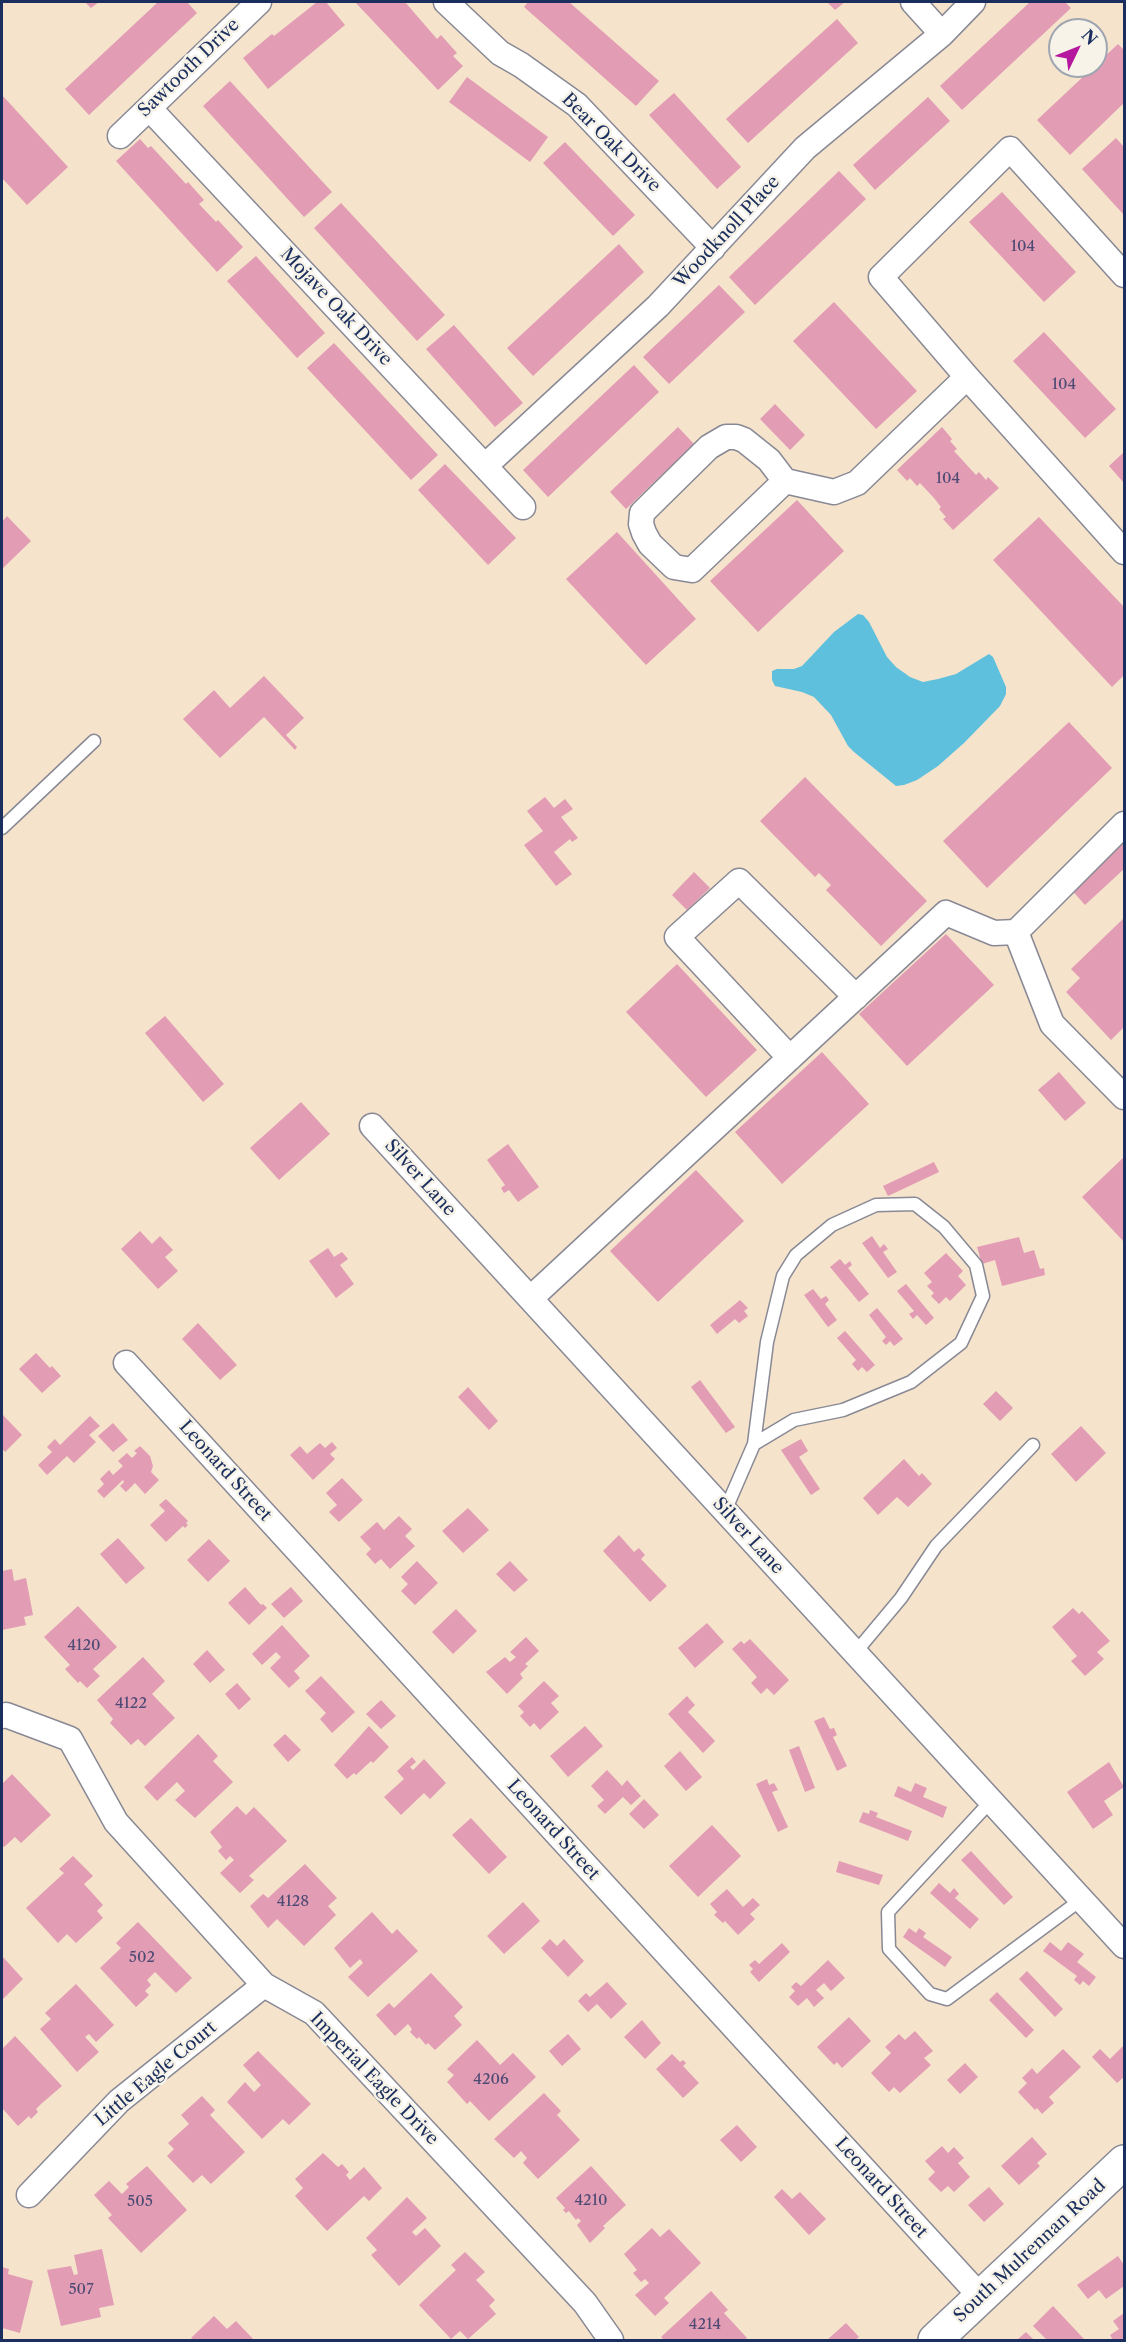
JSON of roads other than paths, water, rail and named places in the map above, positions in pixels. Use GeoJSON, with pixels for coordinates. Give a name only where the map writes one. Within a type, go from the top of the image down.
{"type":"FeatureCollection","features":[{"type":"Feature","properties":{"kind":"street","name":"Sawtooth Drive"},"geometry":{"type":"LineString","coordinates":[[120,136],[259,2]]}},
{"type":"Feature","properties":{"kind":"street","name":"Bear Oak Drive"},"geometry":{"type":"LineString","coordinates":[[446,2],[500,53],[521,65],[577,105],[712,248]]}},
{"type":"Feature","properties":{"kind":"street"},"geometry":{"type":"LineString","coordinates":[[913,2],[942,34]]}},
{"type":"Feature","properties":{"kind":"street","name":"Woodknoll Place"},"geometry":{"type":"LineString","coordinates":[[485,466],[658,306],[805,147],[942,34],[973,2]]}},
{"type":"Feature","properties":{"kind":"street","name":"Mojave Oak Drive"},"geometry":{"type":"LineString","coordinates":[[149,108],[524,507]]}},
{"type":"Feature","properties":{"kind":"street"},"geometry":{"type":"LineString","coordinates":[[1122,271],[1010,149],[880,277],[1125,552]]}},
{"type":"Feature","properties":{"kind":"street"},"geometry":{"type":"LineString","coordinates":[[785,481],[692,570],[674,567],[650,544],[641,524],[642,513],[709,447],[726,437],[736,436],[744,440],[769,460],[785,481],[834,492],[857,483],[967,377]]}},
{"type":"Feature","properties":{"kind":"street"},"geometry":{"type":"LineString","coordinates":[[531,1298],[946,913],[994,933],[1016,932],[1125,824]]}},
{"type":"Feature","properties":{"kind":"street"},"geometry":{"type":"LineString","coordinates":[[790,1058],[677,937],[739,881],[856,997]]}},
{"type":"Feature","properties":{"kind":"street"},"geometry":{"type":"LineString","coordinates":[[1016,932],[1052,1024],[1125,1097]]}},
{"type":"Feature","properties":{"kind":"street","name":"Silver Lane"},"geometry":{"type":"LineString","coordinates":[[372,1126],[1125,1946]]}},
{"type":"Feature","properties":{"kind":"street","name":"Leonard Street"},"geometry":{"type":"LineString","coordinates":[[126,1363],[981,2296]]}},
{"type":"Feature","properties":{"kind":"street","name":"Imperial Eagle Drive"},"geometry":{"type":"LineString","coordinates":[[2,1716],[6,1715],[70,1739],[116,1822],[264,1984],[314,2013],[585,2302],[610,2340]]}},
{"type":"Feature","properties":{"kind":"street","name":"Little Eagle Court"},"geometry":{"type":"LineString","coordinates":[[29,2195],[119,2101],[264,1984]]}},
{"type":"Feature","properties":{"kind":"street","name":"South Mulrennan Road"},"geometry":{"type":"LineString","coordinates":[[935,2340],[1125,2162]]}},
{"type":"Feature","properties":{"kind":"lane"},"geometry":{"type":"LineString","coordinates":[[2,828],[94,741]]}},
{"type":"Feature","properties":{"kind":"lane"},"geometry":{"type":"LineString","coordinates":[[725,1511],[754,1444],[767,1342],[783,1276],[796,1255],[831,1225],[876,1205],[915,1204],[944,1227],[976,1265],[983,1296],[962,1343],[911,1382],[843,1410],[794,1420],[754,1444]]}},
{"type":"Feature","properties":{"kind":"lane"},"geometry":{"type":"LineString","coordinates":[[855,1653],[901,1598],[936,1546],[1033,1445]]}},
{"type":"Feature","properties":{"kind":"lane"},"geometry":{"type":"LineString","coordinates":[[991,1801],[888,1912],[889,1949],[930,1994],[947,1999],[1082,1899]]}},
{"type":"Feature","properties":{"kind":"water"},"geometry":{"type":"Polygon","coordinates":[[[858,614],[863,615],[869,622],[887,657],[910,677],[923,682],[956,674],[989,654],[993,657],[1006,687],[1006,694],[1000,706],[964,743],[938,766],[917,780],[904,785],[896,786],[854,752],[848,746],[831,715],[814,697],[775,686],[772,680],[772,671],[802,666],[834,632],[858,614]]]}}]}
